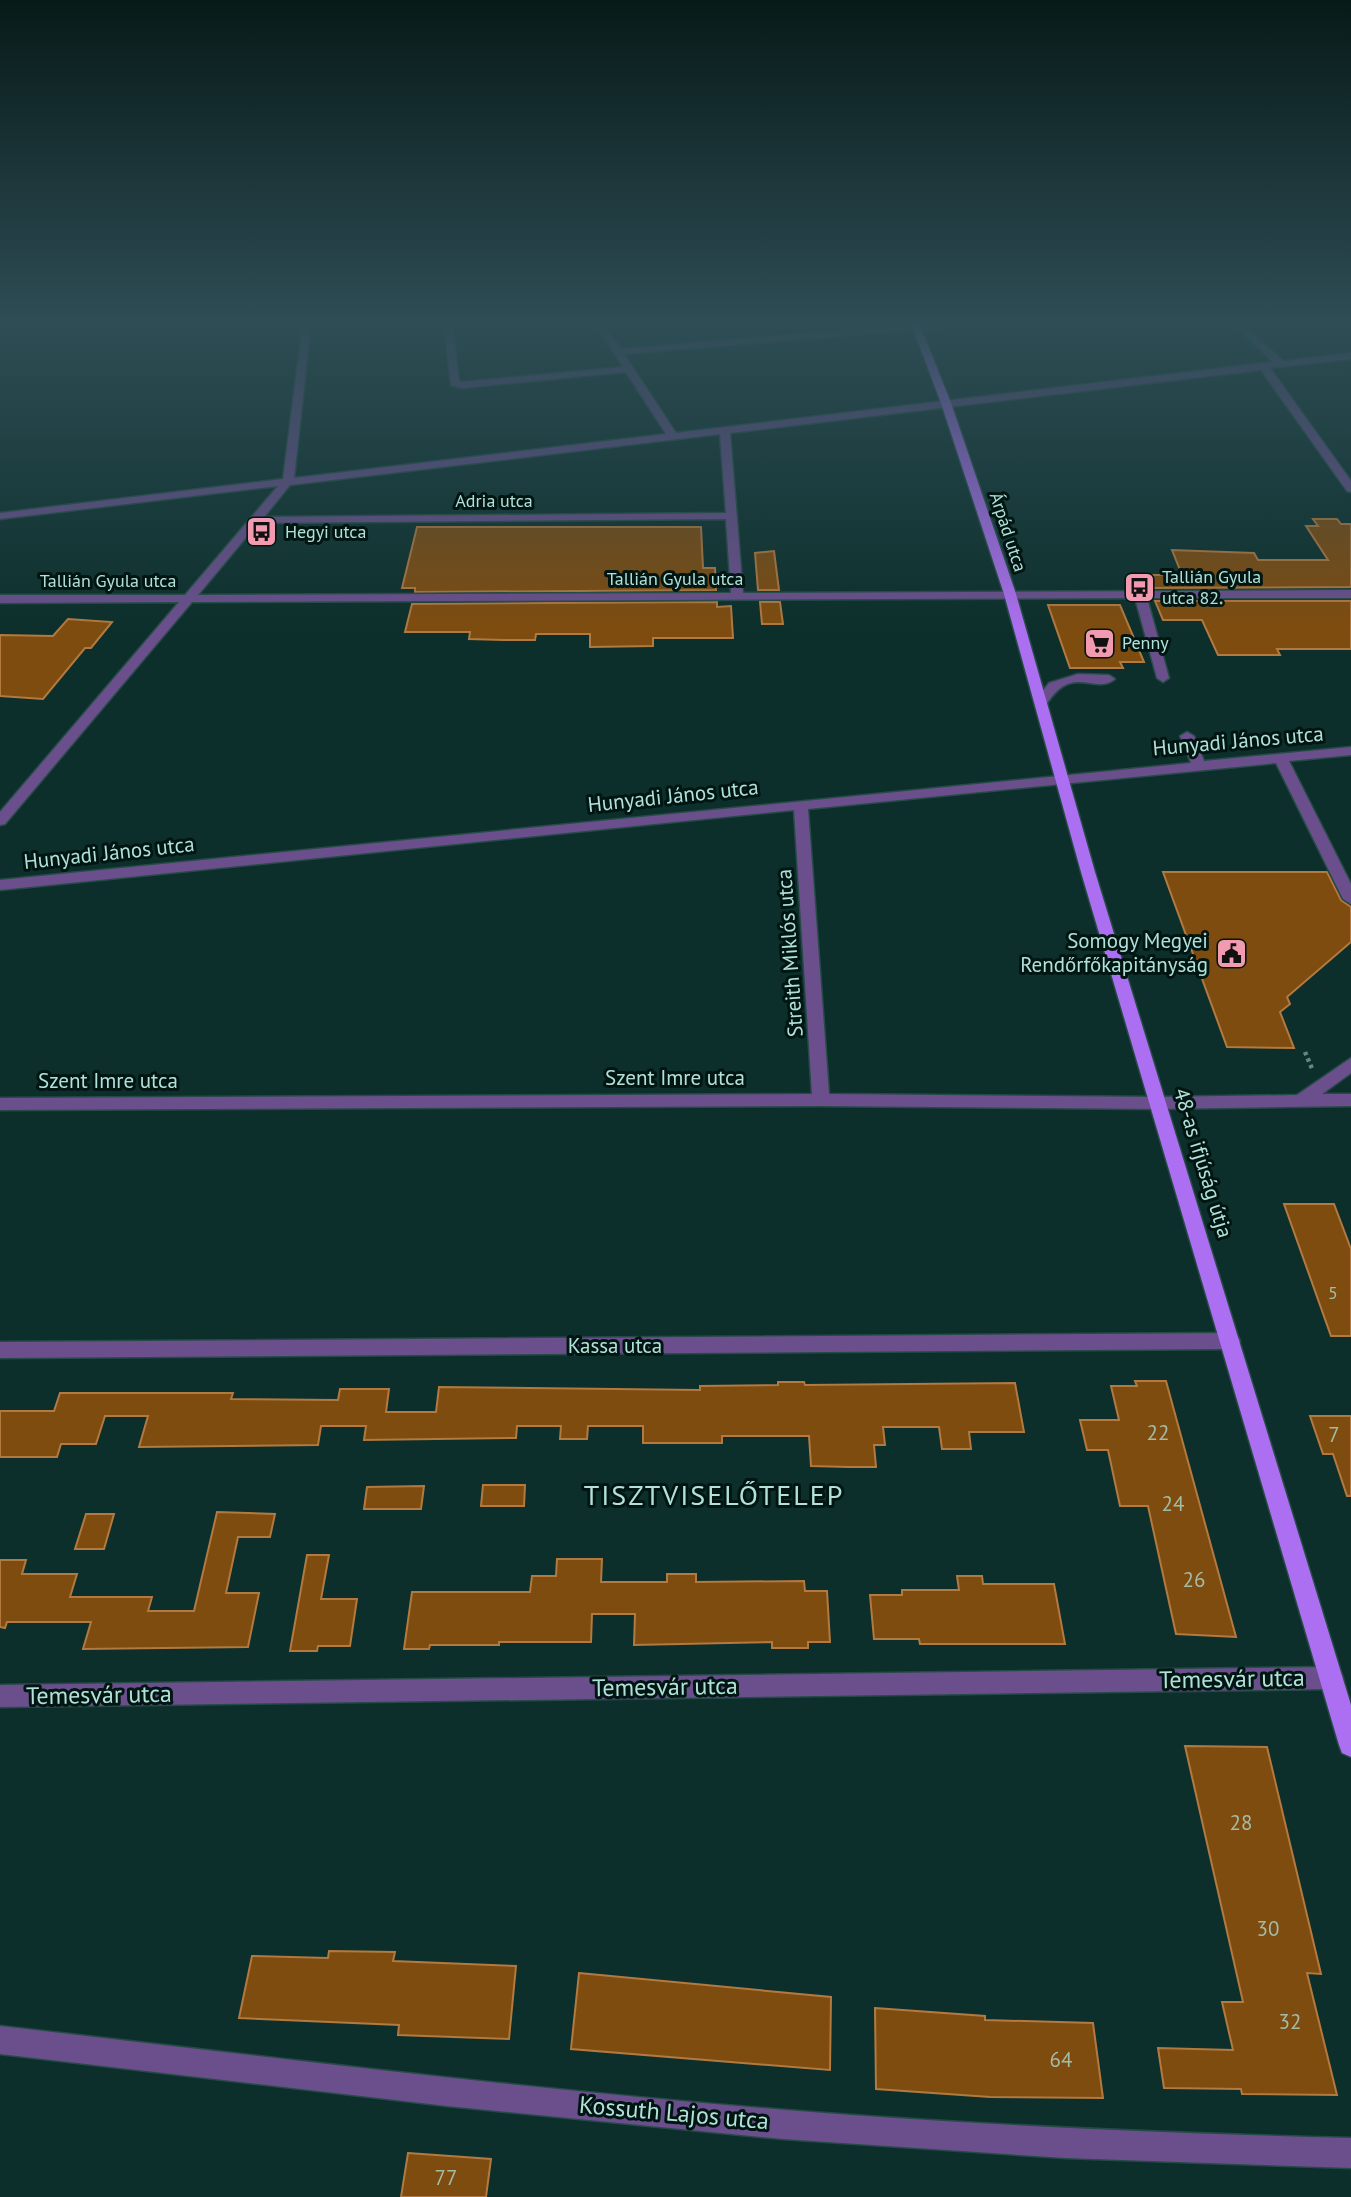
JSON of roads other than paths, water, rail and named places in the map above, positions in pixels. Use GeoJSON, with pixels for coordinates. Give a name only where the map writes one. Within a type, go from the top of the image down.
{"type":"FeatureCollection","features":[{"type":"Feature","properties":{"kind":"main road","name":"Árpád utca"},"geometry":{"type":"LineString","coordinates":[[954,426],[1010,594]]}},
{"type":"Feature","properties":{"kind":"main road","name":"48-as ifjúság útja"},"geometry":{"type":"LineString","coordinates":[[1010,594],[1157,1103],[1351,1745]]}},
{"type":"Feature","properties":{"kind":"street"},"geometry":{"type":"LineString","coordinates":[[0,821],[288,481],[295,426]]}},
{"type":"Feature","properties":{"kind":"street"},"geometry":{"type":"LineString","coordinates":[[666,426],[672,435]]}},
{"type":"Feature","properties":{"kind":"street"},"geometry":{"type":"LineString","coordinates":[[0,516],[755,426]]}},
{"type":"Feature","properties":{"kind":"street"},"geometry":{"type":"LineString","coordinates":[[1306,426],[1351,489]]}},
{"type":"Feature","properties":{"kind":"street"},"geometry":{"type":"LineString","coordinates":[[725,429],[737,596]]}},
{"type":"Feature","properties":{"kind":"street","name":"Adria utca"},"geometry":{"type":"LineString","coordinates":[[256,520],[732,516]]}},
{"type":"Feature","properties":{"kind":"street"},"geometry":{"type":"LineString","coordinates":[[1140,594],[1163,678]]}},
{"type":"Feature","properties":{"kind":"street","name":"Tallián Gyula utca"},"geometry":{"type":"LineString","coordinates":[[0,599],[1351,594]]}},
{"type":"Feature","properties":{"kind":"street"},"geometry":{"type":"LineString","coordinates":[[1041,702],[1046,691],[1061,678],[1109,679]]}},
{"type":"Feature","properties":{"kind":"street"},"geometry":{"type":"LineString","coordinates":[[1186,736],[1199,766]]}},
{"type":"Feature","properties":{"kind":"street","name":"Hunyadi János utca"},"geometry":{"type":"LineString","coordinates":[[0,885],[1351,751]]}},
{"type":"Feature","properties":{"kind":"street"},"geometry":{"type":"LineString","coordinates":[[1281,759],[1351,900]]}},
{"type":"Feature","properties":{"kind":"street","name":"Streith Miklós utca"},"geometry":{"type":"LineString","coordinates":[[801,804],[821,1100]]}},
{"type":"Feature","properties":{"kind":"street"},"geometry":{"type":"LineString","coordinates":[[1301,1101],[1351,1064]]}},
{"type":"Feature","properties":{"kind":"street","name":"Szent Imre utca"},"geometry":{"type":"LineString","coordinates":[[0,1104],[821,1100],[1157,1103],[1351,1100]]}},
{"type":"Feature","properties":{"kind":"street","name":"Kassa utca"},"geometry":{"type":"LineString","coordinates":[[0,1350],[1230,1341]]}},
{"type":"Feature","properties":{"kind":"street","name":"Temesvár utca"},"geometry":{"type":"LineString","coordinates":[[0,1696],[1331,1678]]}},
{"type":"Feature","properties":{"kind":"street","name":"Kossuth Lajos utca"},"geometry":{"type":"LineString","coordinates":[[0,2040],[452,2092],[892,2133],[1117,2147],[1351,2153]]}},
{"type":"Feature","properties":{"kind":"place","name":"Hegyi utca"},"geometry":{"type":"Point","coordinates":[262,532]}},
{"type":"Feature","properties":{"kind":"place","name":"Tallián Gyula utca 82."},"geometry":{"type":"Point","coordinates":[1139,587]}},
{"type":"Feature","properties":{"kind":"place","name":"Penny"},"geometry":{"type":"Point","coordinates":[1099,643]}},
{"type":"Feature","properties":{"kind":"place","name":"Somogy Megyei Rendőrfőkapitányság"},"geometry":{"type":"Point","coordinates":[1231,953]}},
{"type":"Feature","properties":{"kind":"district","name":"TISZTVISELŐTELEP"},"geometry":{"type":"Point","coordinates":[714,1495]}}]}
